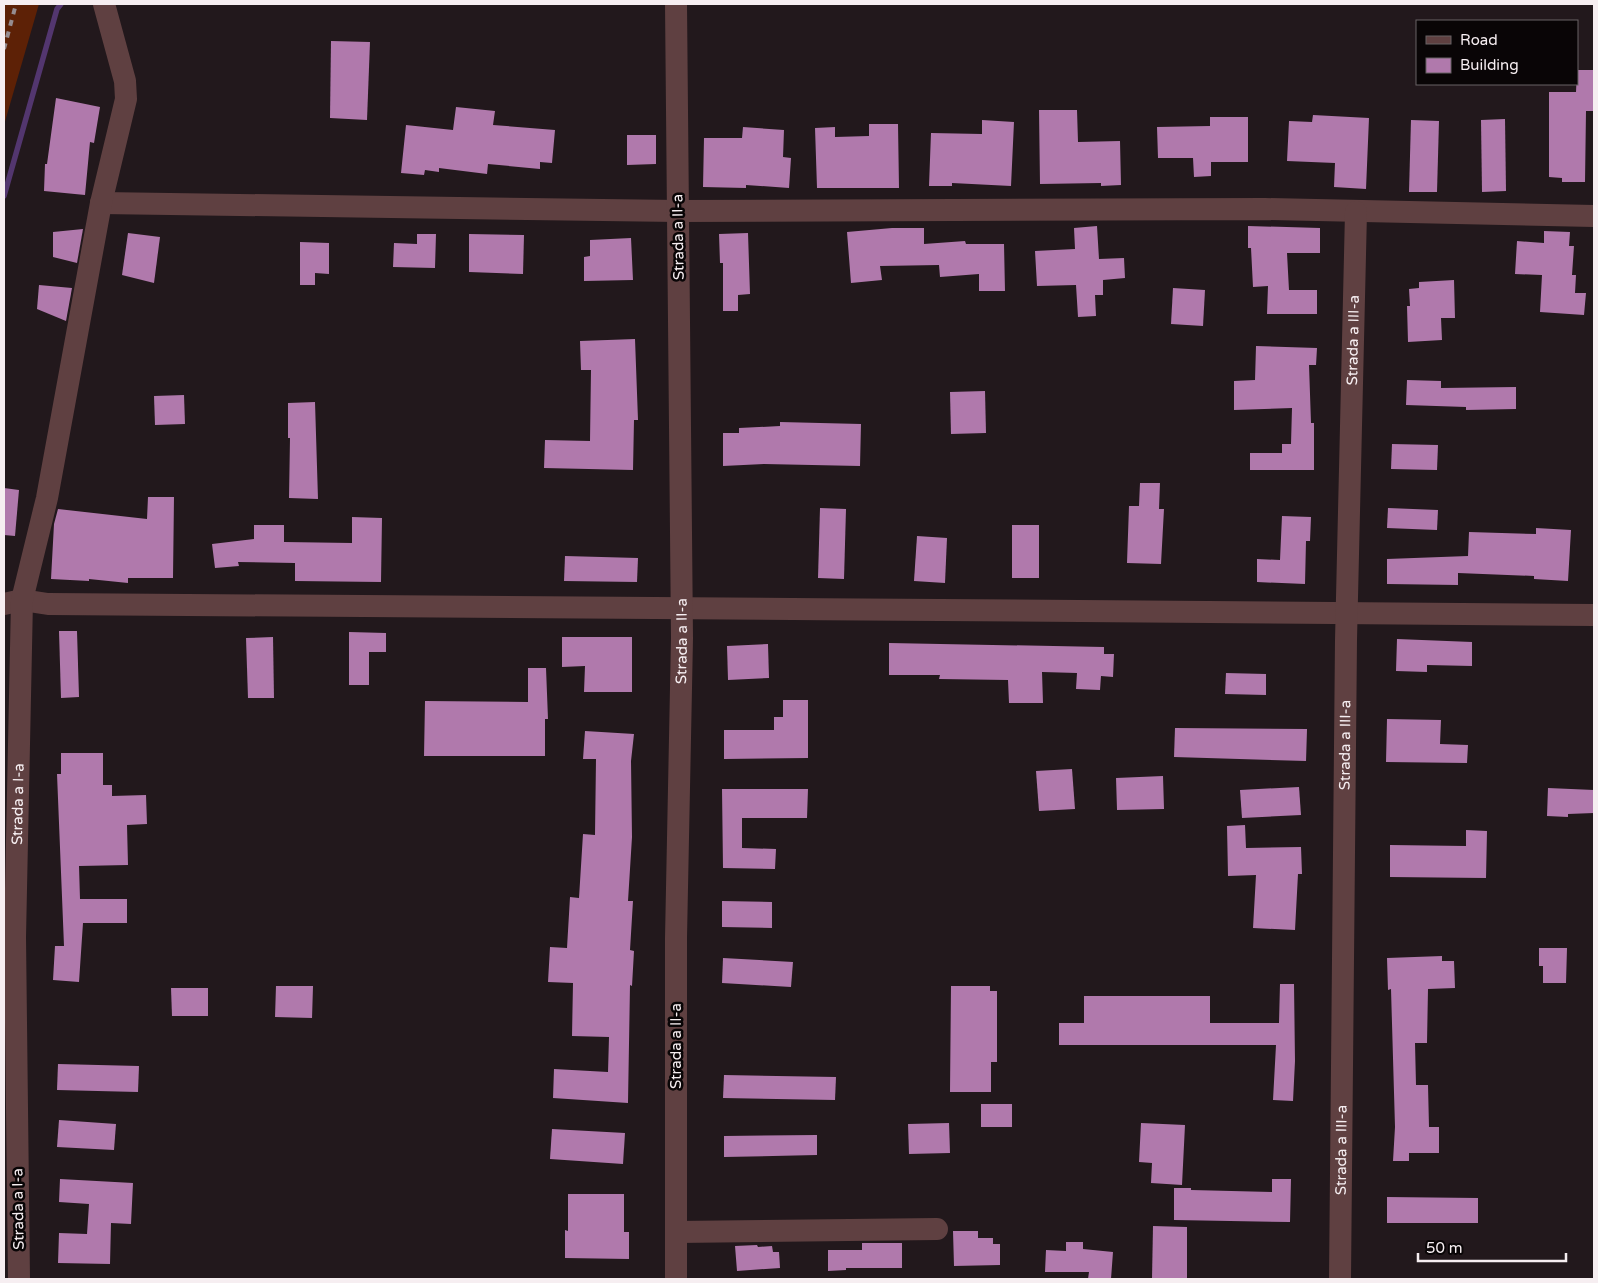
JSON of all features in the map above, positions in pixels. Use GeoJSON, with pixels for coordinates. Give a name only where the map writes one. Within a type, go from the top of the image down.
{"type":"FeatureCollection","features":[{"type":"Feature","properties":{"kind":"street","name":"Strada a I-a"},"geometry":{"type":"LineString","coordinates":[[14,1266],[13,602],[47,498],[101,203],[126,99],[125,80],[104,4]]}},
{"type":"Feature","properties":{"kind":"street","name":"Strada a II-a"},"geometry":{"type":"LineString","coordinates":[[676,7],[682,609],[676,938],[676,1279]]}},
{"type":"Feature","properties":{"kind":"street"},"geometry":{"type":"LineString","coordinates":[[101,203],[678,211],[1266,209],[1594,216]]}},
{"type":"Feature","properties":{"kind":"street","name":"Strada a III-a"},"geometry":{"type":"LineString","coordinates":[[1340,1279],[1347,612],[1356,212]]}},
{"type":"Feature","properties":{"kind":"street"},"geometry":{"type":"LineString","coordinates":[[13,602],[48,604],[1594,615]]}},
{"type":"Feature","properties":{"kind":"street"},"geometry":{"type":"LineString","coordinates":[[676,1232],[937,1229]]}},
{"type":"Feature","properties":{"kind":"shaded area"},"geometry":{"type":"Polygon","coordinates":[[[4,4],[39,4],[4,125],[4,4]]]}},
{"type":"Feature","properties":{"kind":"building"},"geometry":{"type":"Polygon","coordinates":[[[331,41],[370,42],[367,120],[330,118],[331,41]]]}},
{"type":"Feature","properties":{"kind":"building"},"geometry":{"type":"Polygon","coordinates":[[[1578,70],[1594,70],[1594,111],[1586,111],[1585,182],[1562,182],[1562,178],[1549,177],[1549,92],[1576,92],[1578,70]]]}},
{"type":"Feature","properties":{"kind":"building"},"geometry":{"type":"Polygon","coordinates":[[[56,98],[100,107],[94,143],[90,142],[85,195],[44,191],[45,164],[47,164],[56,98]]]}},
{"type":"Feature","properties":{"kind":"building"},"geometry":{"type":"Polygon","coordinates":[[[456,107],[495,111],[493,125],[555,130],[552,163],[540,162],[540,169],[488,164],[487,174],[439,168],[439,172],[425,170],[424,175],[401,173],[406,125],[453,130],[456,107]]]}},
{"type":"Feature","properties":{"kind":"building"},"geometry":{"type":"Polygon","coordinates":[[[1039,110],[1077,110],[1078,142],[1120,141],[1121,185],[1101,186],[1101,183],[1040,184],[1039,110]]]}},
{"type":"Feature","properties":{"kind":"building"},"geometry":{"type":"Polygon","coordinates":[[[1313,115],[1369,118],[1366,189],[1334,187],[1335,163],[1287,161],[1289,121],[1312,122],[1313,115]]]}},
{"type":"Feature","properties":{"kind":"building"},"geometry":{"type":"Polygon","coordinates":[[[1210,117],[1248,117],[1248,162],[1211,162],[1211,176],[1194,177],[1193,158],[1158,158],[1157,127],[1210,126],[1210,117]]]}},
{"type":"Feature","properties":{"kind":"building"},"geometry":{"type":"Polygon","coordinates":[[[1505,119],[1506,191],[1482,192],[1481,120],[1505,119]]]}},
{"type":"Feature","properties":{"kind":"building"},"geometry":{"type":"Polygon","coordinates":[[[982,120],[1014,122],[1011,186],[952,183],[952,186],[929,186],[931,133],[982,134],[982,120]]]}},
{"type":"Feature","properties":{"kind":"building"},"geometry":{"type":"Polygon","coordinates":[[[1411,120],[1439,121],[1437,192],[1409,192],[1411,120]]]}},
{"type":"Feature","properties":{"kind":"building"},"geometry":{"type":"Polygon","coordinates":[[[869,124],[898,124],[899,188],[817,188],[815,128],[835,127],[835,137],[869,136],[869,124]]]}},
{"type":"Feature","properties":{"kind":"building"},"geometry":{"type":"Polygon","coordinates":[[[743,127],[784,130],[783,157],[791,158],[789,188],[746,185],[746,188],[703,187],[704,138],[742,138],[743,127]]]}},
{"type":"Feature","properties":{"kind":"building"},"geometry":{"type":"Polygon","coordinates":[[[627,135],[656,135],[656,164],[627,165],[627,135]]]}},
{"type":"Feature","properties":{"kind":"building"},"geometry":{"type":"Polygon","coordinates":[[[1097,226],[1099,259],[1124,258],[1125,278],[1103,280],[1103,295],[1095,295],[1096,316],[1078,317],[1076,285],[1037,286],[1035,251],[1075,249],[1074,228],[1097,226]]]}},
{"type":"Feature","properties":{"kind":"building"},"geometry":{"type":"Polygon","coordinates":[[[1248,226],[1320,228],[1320,253],[1287,253],[1289,290],[1317,290],[1317,314],[1267,314],[1268,286],[1253,287],[1251,248],[1248,248],[1248,226]]]}},
{"type":"Feature","properties":{"kind":"building"},"geometry":{"type":"Polygon","coordinates":[[[892,228],[924,228],[924,244],[965,241],[966,244],[1004,244],[1005,291],[979,291],[979,274],[940,277],[939,265],[880,266],[882,280],[851,283],[847,232],[892,228]]]}},
{"type":"Feature","properties":{"kind":"building"},"geometry":{"type":"Polygon","coordinates":[[[83,229],[77,263],[53,257],[53,232],[83,229]]]}},
{"type":"Feature","properties":{"kind":"building"},"geometry":{"type":"Polygon","coordinates":[[[1544,231],[1570,232],[1569,246],[1574,246],[1572,275],[1576,275],[1575,293],[1586,293],[1584,315],[1540,312],[1542,275],[1515,274],[1517,241],[1544,243],[1544,231]]]}},
{"type":"Feature","properties":{"kind":"building"},"geometry":{"type":"Polygon","coordinates":[[[128,233],[160,237],[154,283],[122,275],[128,233]]]}},
{"type":"Feature","properties":{"kind":"building"},"geometry":{"type":"Polygon","coordinates":[[[748,233],[750,294],[738,295],[738,311],[723,311],[723,263],[720,263],[719,234],[748,233]]]}},
{"type":"Feature","properties":{"kind":"building"},"geometry":{"type":"Polygon","coordinates":[[[417,234],[436,234],[435,268],[393,267],[394,243],[417,244],[417,234]]]}},
{"type":"Feature","properties":{"kind":"building"},"geometry":{"type":"Polygon","coordinates":[[[469,234],[524,235],[523,274],[469,272],[469,234]]]}},
{"type":"Feature","properties":{"kind":"building"},"geometry":{"type":"Polygon","coordinates":[[[631,238],[633,280],[584,281],[584,257],[590,256],[590,240],[631,238]]]}},
{"type":"Feature","properties":{"kind":"building"},"geometry":{"type":"Polygon","coordinates":[[[300,242],[329,243],[329,274],[315,273],[315,285],[300,285],[300,242]]]}},
{"type":"Feature","properties":{"kind":"building"},"geometry":{"type":"Polygon","coordinates":[[[1454,280],[1455,318],[1441,318],[1442,340],[1408,342],[1407,306],[1410,306],[1409,289],[1419,288],[1419,282],[1454,280]]]}},
{"type":"Feature","properties":{"kind":"building"},"geometry":{"type":"Polygon","coordinates":[[[39,285],[72,288],[66,321],[37,309],[39,285]]]}},
{"type":"Feature","properties":{"kind":"building"},"geometry":{"type":"Polygon","coordinates":[[[1173,288],[1205,290],[1203,326],[1171,324],[1173,288]]]}},
{"type":"Feature","properties":{"kind":"building"},"geometry":{"type":"Polygon","coordinates":[[[635,339],[638,420],[634,420],[633,470],[544,468],[545,440],[590,441],[591,370],[581,370],[580,341],[635,339]]]}},
{"type":"Feature","properties":{"kind":"building"},"geometry":{"type":"Polygon","coordinates":[[[1256,346],[1317,348],[1316,365],[1309,365],[1311,423],[1314,423],[1314,470],[1250,470],[1250,453],[1282,453],[1282,444],[1291,444],[1292,408],[1234,410],[1234,381],[1255,380],[1256,346]]]}},
{"type":"Feature","properties":{"kind":"building"},"geometry":{"type":"Polygon","coordinates":[[[1407,380],[1441,381],[1441,388],[1516,387],[1516,409],[1466,410],[1466,407],[1406,405],[1407,380]]]}},
{"type":"Feature","properties":{"kind":"building"},"geometry":{"type":"Polygon","coordinates":[[[985,391],[986,433],[951,434],[950,392],[985,391]]]}},
{"type":"Feature","properties":{"kind":"building"},"geometry":{"type":"Polygon","coordinates":[[[184,395],[185,424],[155,425],[154,396],[184,395]]]}},
{"type":"Feature","properties":{"kind":"building"},"geometry":{"type":"Polygon","coordinates":[[[315,402],[318,499],[289,498],[290,438],[288,438],[288,403],[315,402]]]}},
{"type":"Feature","properties":{"kind":"building"},"geometry":{"type":"Polygon","coordinates":[[[780,422],[861,424],[860,466],[764,464],[723,466],[723,433],[739,433],[739,428],[780,426],[780,422]]]}},
{"type":"Feature","properties":{"kind":"building"},"geometry":{"type":"Polygon","coordinates":[[[1392,444],[1438,445],[1437,470],[1391,469],[1392,444]]]}},
{"type":"Feature","properties":{"kind":"building"},"geometry":{"type":"Polygon","coordinates":[[[1140,483],[1160,483],[1159,509],[1164,509],[1161,564],[1127,563],[1129,506],[1139,506],[1140,483]]]}},
{"type":"Feature","properties":{"kind":"building"},"geometry":{"type":"Polygon","coordinates":[[[4,488],[19,490],[15,536],[4,535],[4,488]]]}},
{"type":"Feature","properties":{"kind":"building"},"geometry":{"type":"Polygon","coordinates":[[[148,497],[174,497],[173,578],[128,578],[128,583],[89,579],[89,581],[51,579],[54,524],[58,509],[147,519],[148,497]]]}},
{"type":"Feature","properties":{"kind":"building"},"geometry":{"type":"Polygon","coordinates":[[[820,508],[846,509],[844,579],[818,578],[820,508]]]}},
{"type":"Feature","properties":{"kind":"building"},"geometry":{"type":"Polygon","coordinates":[[[1388,508],[1438,510],[1437,530],[1387,528],[1388,508]]]}},
{"type":"Feature","properties":{"kind":"building"},"geometry":{"type":"Polygon","coordinates":[[[1282,516],[1311,517],[1310,541],[1306,541],[1305,584],[1257,582],[1257,559],[1280,560],[1282,516]]]}},
{"type":"Feature","properties":{"kind":"building"},"geometry":{"type":"Polygon","coordinates":[[[352,517],[382,518],[381,582],[295,581],[295,563],[238,562],[239,566],[215,568],[212,544],[254,539],[254,525],[284,525],[284,542],[352,543],[352,517]]]}},
{"type":"Feature","properties":{"kind":"building"},"geometry":{"type":"Polygon","coordinates":[[[1012,525],[1039,525],[1039,578],[1012,578],[1012,525]]]}},
{"type":"Feature","properties":{"kind":"building"},"geometry":{"type":"Polygon","coordinates":[[[1536,528],[1571,530],[1568,581],[1534,579],[1534,576],[1458,573],[1458,585],[1387,584],[1387,559],[1468,556],[1469,532],[1536,534],[1536,528]]]}},
{"type":"Feature","properties":{"kind":"building"},"geometry":{"type":"Polygon","coordinates":[[[917,536],[947,538],[945,583],[914,581],[917,536]]]}},
{"type":"Feature","properties":{"kind":"building"},"geometry":{"type":"Polygon","coordinates":[[[565,556],[638,558],[637,582],[564,581],[565,556]]]}},
{"type":"Feature","properties":{"kind":"building"},"geometry":{"type":"Polygon","coordinates":[[[59,631],[77,631],[79,697],[61,698],[59,631]]]}},
{"type":"Feature","properties":{"kind":"building"},"geometry":{"type":"Polygon","coordinates":[[[349,632],[386,633],[386,652],[369,652],[369,685],[349,685],[349,632]]]}},
{"type":"Feature","properties":{"kind":"building"},"geometry":{"type":"Polygon","coordinates":[[[273,637],[274,698],[248,698],[246,638],[273,637]]]}},
{"type":"Feature","properties":{"kind":"building"},"geometry":{"type":"Polygon","coordinates":[[[562,637],[632,637],[632,692],[584,692],[585,666],[562,667],[562,637]]]}},
{"type":"Feature","properties":{"kind":"building"},"geometry":{"type":"Polygon","coordinates":[[[1397,639],[1472,642],[1472,666],[1427,665],[1427,672],[1396,671],[1397,639]]]}},
{"type":"Feature","properties":{"kind":"building"},"geometry":{"type":"Polygon","coordinates":[[[889,643],[1104,647],[1104,654],[1114,654],[1113,677],[1101,676],[1100,690],[1076,689],[1077,673],[1042,672],[1043,703],[1009,703],[1008,680],[939,679],[940,675],[889,675],[889,643]]]}},
{"type":"Feature","properties":{"kind":"building"},"geometry":{"type":"Polygon","coordinates":[[[768,644],[769,678],[728,680],[727,646],[768,644]]]}},
{"type":"Feature","properties":{"kind":"building"},"geometry":{"type":"Polygon","coordinates":[[[528,668],[546,668],[548,719],[545,719],[545,756],[424,756],[425,701],[528,702],[528,668]]]}},
{"type":"Feature","properties":{"kind":"building"},"geometry":{"type":"Polygon","coordinates":[[[1226,673],[1266,674],[1266,695],[1225,694],[1226,673]]]}},
{"type":"Feature","properties":{"kind":"building"},"geometry":{"type":"Polygon","coordinates":[[[783,700],[808,700],[808,758],[724,759],[724,730],[774,730],[774,717],[783,717],[783,700]]]}},
{"type":"Feature","properties":{"kind":"building"},"geometry":{"type":"Polygon","coordinates":[[[1387,719],[1441,720],[1440,744],[1468,745],[1467,763],[1386,762],[1387,719]]]}},
{"type":"Feature","properties":{"kind":"building"},"geometry":{"type":"Polygon","coordinates":[[[1175,728],[1307,729],[1306,761],[1174,757],[1175,728]]]}},
{"type":"Feature","properties":{"kind":"building"},"geometry":{"type":"Polygon","coordinates":[[[585,731],[634,734],[631,761],[632,837],[628,901],[633,901],[630,950],[634,951],[632,986],[630,985],[628,1103],[553,1098],[554,1069],[608,1072],[609,1037],[572,1036],[573,983],[548,982],[550,947],[567,948],[570,897],[579,898],[583,834],[595,835],[596,759],[583,759],[585,731]]]}},
{"type":"Feature","properties":{"kind":"building"},"geometry":{"type":"Polygon","coordinates":[[[61,753],[103,753],[103,785],[112,785],[112,796],[146,795],[147,824],[127,825],[128,865],[79,866],[80,899],[127,899],[127,923],[83,923],[79,982],[53,980],[55,946],[64,946],[57,774],[61,774],[61,753]]]}},
{"type":"Feature","properties":{"kind":"building"},"geometry":{"type":"Polygon","coordinates":[[[1072,769],[1075,809],[1039,811],[1036,771],[1072,769]]]}},
{"type":"Feature","properties":{"kind":"building"},"geometry":{"type":"Polygon","coordinates":[[[1163,776],[1164,809],[1117,810],[1116,778],[1163,776]]]}},
{"type":"Feature","properties":{"kind":"building"},"geometry":{"type":"Polygon","coordinates":[[[1299,787],[1301,815],[1242,818],[1240,790],[1299,787]]]}},
{"type":"Feature","properties":{"kind":"building"},"geometry":{"type":"Polygon","coordinates":[[[1548,788],[1594,790],[1594,813],[1568,814],[1568,817],[1547,816],[1548,788]]]}},
{"type":"Feature","properties":{"kind":"building"},"geometry":{"type":"Polygon","coordinates":[[[722,789],[808,789],[807,818],[742,818],[742,848],[776,849],[775,869],[723,868],[722,789]]]}},
{"type":"Feature","properties":{"kind":"building"},"geometry":{"type":"Polygon","coordinates":[[[1245,825],[1246,848],[1301,847],[1302,874],[1298,874],[1295,930],[1253,928],[1256,875],[1228,876],[1227,826],[1245,825]]]}},
{"type":"Feature","properties":{"kind":"building"},"geometry":{"type":"Polygon","coordinates":[[[1466,830],[1487,831],[1486,878],[1390,877],[1390,845],[1466,846],[1466,830]]]}},
{"type":"Feature","properties":{"kind":"building"},"geometry":{"type":"Polygon","coordinates":[[[722,901],[772,902],[772,928],[722,927],[722,901]]]}},
{"type":"Feature","properties":{"kind":"building"},"geometry":{"type":"Polygon","coordinates":[[[1539,948],[1567,948],[1566,983],[1543,983],[1543,966],[1539,966],[1539,948]]]}},
{"type":"Feature","properties":{"kind":"building"},"geometry":{"type":"Polygon","coordinates":[[[1442,956],[1442,961],[1454,961],[1455,988],[1428,989],[1427,1043],[1415,1043],[1416,1085],[1428,1085],[1429,1127],[1439,1127],[1439,1153],[1409,1153],[1409,1161],[1393,1161],[1395,1127],[1391,989],[1388,990],[1387,958],[1442,956]]]}},
{"type":"Feature","properties":{"kind":"building"},"geometry":{"type":"Polygon","coordinates":[[[723,958],[793,962],[791,987],[722,983],[723,958]]]}},
{"type":"Feature","properties":{"kind":"building"},"geometry":{"type":"Polygon","coordinates":[[[1280,984],[1294,984],[1295,1061],[1293,1101],[1273,1100],[1276,1045],[1059,1045],[1059,1023],[1084,1023],[1084,996],[1210,996],[1210,1023],[1279,1023],[1280,984]]]}},
{"type":"Feature","properties":{"kind":"building"},"geometry":{"type":"Polygon","coordinates":[[[276,986],[313,986],[312,1018],[275,1017],[276,986]]]}},
{"type":"Feature","properties":{"kind":"building"},"geometry":{"type":"Polygon","coordinates":[[[951,986],[990,986],[990,991],[997,991],[997,1062],[991,1062],[991,1092],[950,1092],[951,986]]]}},
{"type":"Feature","properties":{"kind":"building"},"geometry":{"type":"Polygon","coordinates":[[[171,988],[208,988],[208,1016],[172,1016],[171,988]]]}},
{"type":"Feature","properties":{"kind":"building"},"geometry":{"type":"Polygon","coordinates":[[[58,1064],[139,1066],[138,1092],[57,1090],[58,1064]]]}},
{"type":"Feature","properties":{"kind":"building"},"geometry":{"type":"Polygon","coordinates":[[[724,1075],[836,1077],[835,1100],[723,1098],[724,1075]]]}},
{"type":"Feature","properties":{"kind":"building"},"geometry":{"type":"Polygon","coordinates":[[[981,1104],[1012,1104],[1012,1127],[981,1127],[981,1104]]]}},
{"type":"Feature","properties":{"kind":"building"},"geometry":{"type":"Polygon","coordinates":[[[59,1120],[116,1124],[114,1150],[57,1147],[59,1120]]]}},
{"type":"Feature","properties":{"kind":"building"},"geometry":{"type":"Polygon","coordinates":[[[949,1123],[950,1153],[909,1154],[908,1124],[949,1123]]]}},
{"type":"Feature","properties":{"kind":"building"},"geometry":{"type":"Polygon","coordinates":[[[1141,1123],[1185,1125],[1182,1185],[1151,1183],[1152,1163],[1139,1162],[1141,1123]]]}},
{"type":"Feature","properties":{"kind":"building"},"geometry":{"type":"Polygon","coordinates":[[[552,1129],[625,1133],[623,1164],[550,1159],[552,1129]]]}},
{"type":"Feature","properties":{"kind":"building"},"geometry":{"type":"Polygon","coordinates":[[[817,1135],[817,1155],[724,1157],[724,1136],[817,1135]]]}},
{"type":"Feature","properties":{"kind":"building"},"geometry":{"type":"Polygon","coordinates":[[[60,1179],[133,1183],[131,1224],[111,1223],[110,1264],[58,1263],[59,1233],[87,1234],[89,1204],[59,1202],[60,1179]]]}},
{"type":"Feature","properties":{"kind":"building"},"geometry":{"type":"Polygon","coordinates":[[[1272,1179],[1291,1179],[1290,1222],[1174,1220],[1174,1188],[1272,1192],[1272,1179]]]}},
{"type":"Feature","properties":{"kind":"building"},"geometry":{"type":"Polygon","coordinates":[[[568,1194],[624,1194],[624,1232],[629,1232],[629,1259],[565,1258],[565,1230],[568,1231],[568,1194]]]}},
{"type":"Feature","properties":{"kind":"building"},"geometry":{"type":"Polygon","coordinates":[[[1387,1197],[1478,1198],[1478,1223],[1387,1223],[1387,1197]]]}},
{"type":"Feature","properties":{"kind":"building"},"geometry":{"type":"Polygon","coordinates":[[[1153,1226],[1187,1227],[1187,1279],[1152,1279],[1153,1226]]]}},
{"type":"Feature","properties":{"kind":"building"},"geometry":{"type":"Polygon","coordinates":[[[953,1231],[978,1231],[978,1238],[993,1238],[993,1244],[1000,1244],[1000,1265],[954,1266],[953,1231]]]}},
{"type":"Feature","properties":{"kind":"building"},"geometry":{"type":"Polygon","coordinates":[[[1066,1242],[1083,1242],[1083,1249],[1113,1252],[1111,1279],[1088,1279],[1089,1272],[1045,1272],[1046,1250],[1066,1251],[1066,1242]]]}},
{"type":"Feature","properties":{"kind":"building"},"geometry":{"type":"Polygon","coordinates":[[[862,1243],[902,1243],[902,1268],[846,1268],[846,1270],[828,1271],[828,1250],[862,1250],[862,1243]]]}},
{"type":"Feature","properties":{"kind":"building"},"geometry":{"type":"Polygon","coordinates":[[[757,1245],[758,1247],[772,1246],[773,1252],[779,1252],[780,1268],[737,1271],[735,1246],[757,1245]]]}},
{"type":"Feature","properties":{"kind":"waterway"},"geometry":{"type":"LineString","coordinates":[[4,196],[57,9],[61,4]]}},
{"type":"Feature","properties":{"kind":"railway"},"geometry":{"type":"LineString","coordinates":[[4,49],[16,4]]}}]}
